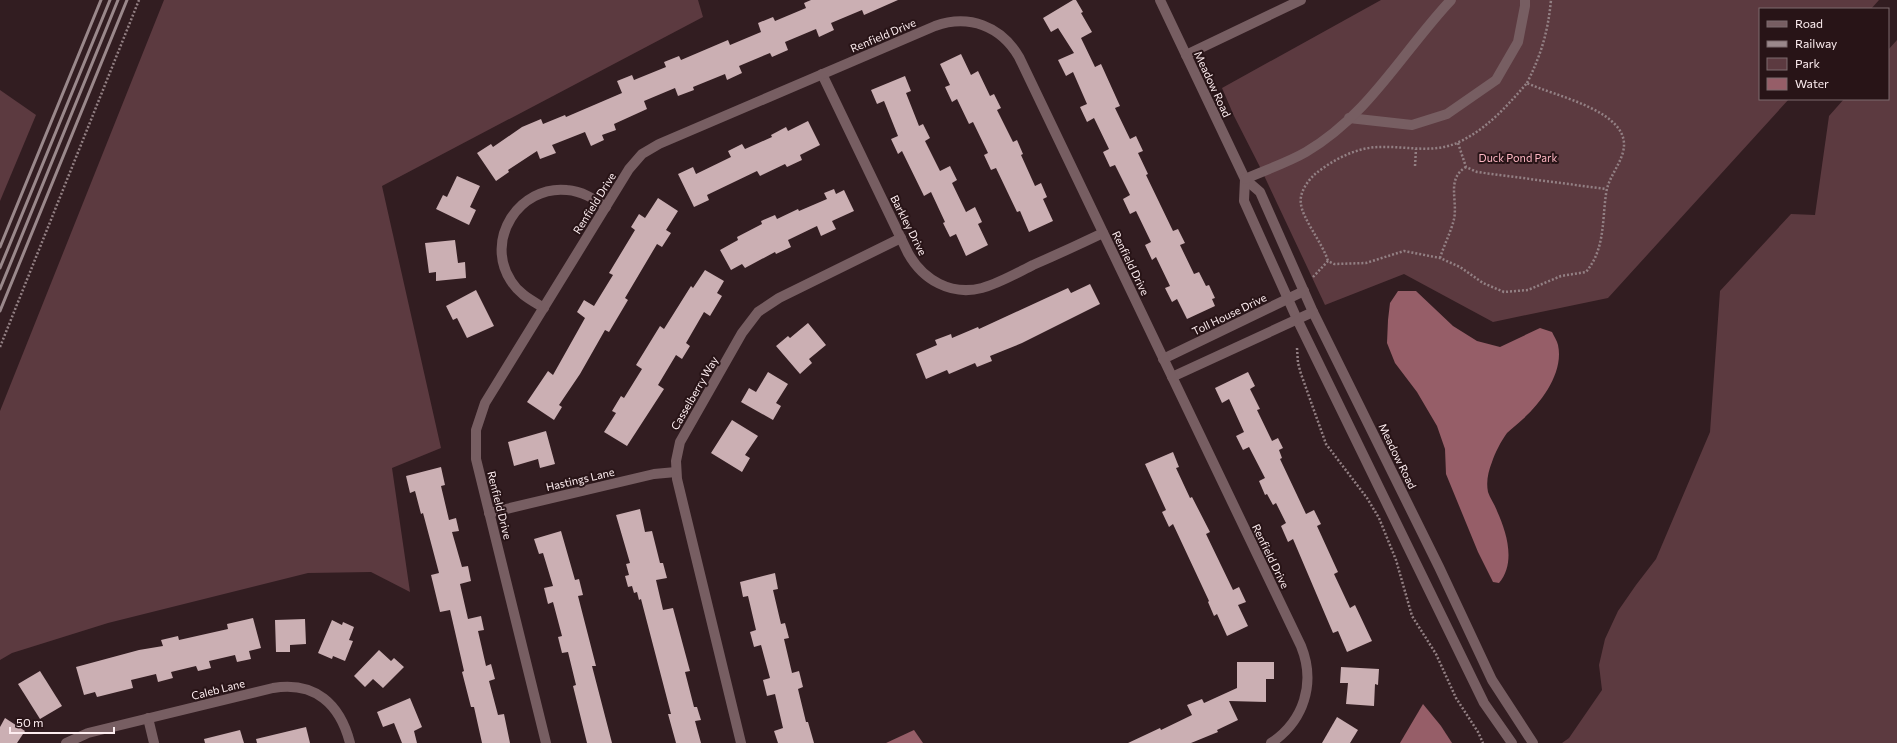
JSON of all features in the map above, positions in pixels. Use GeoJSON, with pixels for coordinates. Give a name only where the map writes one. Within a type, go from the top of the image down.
{"type":"FeatureCollection","features":[{"type":"Feature","properties":{"kind":"street","name":"Meadow Road"},"geometry":{"type":"LineString","coordinates":[[1160,0],[1245,179],[1260,192],[1313,312],[1439,567],[1492,680],[1533,743]]}},
{"type":"Feature","properties":{"kind":"street"},"geometry":{"type":"LineString","coordinates":[[1186,54],[1301,0]]}},
{"type":"Feature","properties":{"kind":"street"},"geometry":{"type":"LineString","coordinates":[[1245,179],[1306,152],[1337,129],[1376,93],[1438,14],[1451,0]]}},
{"type":"Feature","properties":{"kind":"street"},"geometry":{"type":"LineString","coordinates":[[1349,118],[1412,125],[1447,114],[1496,80],[1518,42],[1525,0]]}},
{"type":"Feature","properties":{"kind":"street","name":"Renfield Drive"},"geometry":{"type":"LineString","coordinates":[[546,743],[489,513],[476,454],[475,436],[478,419],[485,403],[633,164],[653,146],[946,22],[962,21],[973,22],[993,30],[1006,40],[1019,57],[1305,658],[1308,684],[1304,703],[1291,726],[1271,743]]}},
{"type":"Feature","properties":{"kind":"street","name":"Barkley Drive"},"geometry":{"type":"LineString","coordinates":[[822,74],[910,258],[925,275],[934,282],[950,288],[966,290],[977,289],[993,284],[1103,233]]}},
{"type":"Feature","properties":{"kind":"street","name":"Meadow Road"},"geometry":{"type":"LineString","coordinates":[[1245,179],[1244,201],[1297,319],[1484,703],[1512,743]]}},
{"type":"Feature","properties":{"kind":"street"},"geometry":{"type":"LineString","coordinates":[[544,308],[518,291],[506,271],[501,248],[502,237],[509,220],[524,203],[533,196],[550,190],[579,192],[606,207]]}},
{"type":"Feature","properties":{"kind":"street","name":"Casselberry Way"},"geometry":{"type":"LineString","coordinates":[[741,743],[676,472],[678,451],[686,429],[742,333],[755,315],[776,300],[901,238]]}},
{"type":"Feature","properties":{"kind":"street","name":"Toll House Drive"},"geometry":{"type":"LineString","coordinates":[[1163,359],[1304,291]]}},
{"type":"Feature","properties":{"kind":"street"},"geometry":{"type":"LineString","coordinates":[[1172,377],[1313,312]]}},
{"type":"Feature","properties":{"kind":"street","name":"Hastings Lane"},"geometry":{"type":"LineString","coordinates":[[489,513],[652,474],[676,472]]}},
{"type":"Feature","properties":{"kind":"street","name":"Caleb Lane"},"geometry":{"type":"LineString","coordinates":[[66,743],[83,734],[148,718],[273,688],[294,687],[315,693],[332,705],[344,723],[350,743]]}},
{"type":"Feature","properties":{"kind":"street"},"geometry":{"type":"LineString","coordinates":[[148,718],[154,743]]}},
{"type":"Feature","properties":{"kind":"path"},"geometry":{"type":"LineString","coordinates":[[0,347],[139,0]]}},
{"type":"Feature","properties":{"kind":"path"},"geometry":{"type":"LineString","coordinates":[[1527,83],[1543,91],[1584,104],[1599,112],[1618,128],[1624,139],[1623,152],[1606,189],[1604,225],[1600,244],[1594,261],[1586,272],[1561,276],[1528,290],[1504,292],[1484,283],[1460,267],[1440,258],[1404,251],[1396,252],[1366,264],[1334,264],[1328,261],[1325,250],[1300,204],[1305,187],[1311,178],[1326,165],[1345,156],[1370,148],[1438,148],[1458,143],[1496,118],[1527,83],[1540,54],[1548,28],[1551,0]]}},
{"type":"Feature","properties":{"kind":"path"},"geometry":{"type":"LineString","coordinates":[[1458,143],[1466,167],[1477,172],[1606,189]]}},
{"type":"Feature","properties":{"kind":"path"},"geometry":{"type":"LineString","coordinates":[[1415,166],[1416,149]]}},
{"type":"Feature","properties":{"kind":"path"},"geometry":{"type":"LineString","coordinates":[[1440,258],[1454,218],[1454,182],[1456,176],[1466,167]]}},
{"type":"Feature","properties":{"kind":"path"},"geometry":{"type":"LineString","coordinates":[[1313,277],[1328,261]]}},
{"type":"Feature","properties":{"kind":"path"},"geometry":{"type":"LineString","coordinates":[[1296,344],[1301,374],[1326,444],[1367,498],[1379,518],[1396,560],[1412,616],[1436,654],[1456,698],[1478,732],[1483,743]]}},
{"type":"Feature","properties":{"kind":"green space"},"geometry":{"type":"Polygon","coordinates":[[[164,0],[698,0],[703,17],[382,186],[441,448],[392,468],[410,592],[371,572],[308,573],[108,623],[12,653],[0,660],[0,411],[164,0]]]}},
{"type":"Feature","properties":{"kind":"green space","name":"Duck Pond Park"},"geometry":{"type":"Polygon","coordinates":[[[1381,0],[1879,0],[1872,8],[1759,8],[1759,100],[1788,100],[1608,298],[1493,322],[1404,274],[1325,305],[1222,88],[1381,0]]]}},
{"type":"Feature","properties":{"kind":"green space"},"geometry":{"type":"Polygon","coordinates":[[[1897,40],[1897,743],[1562,743],[1569,738],[1602,690],[1599,665],[1605,639],[1618,611],[1656,559],[1710,432],[1720,291],[1791,214],[1815,215],[1829,116],[1843,100],[1889,100],[1889,49],[1897,40]]]}},
{"type":"Feature","properties":{"kind":"green space"},"geometry":{"type":"Polygon","coordinates":[[[0,90],[36,115],[0,201],[0,90]]]}},
{"type":"Feature","properties":{"kind":"water"},"geometry":{"type":"Polygon","coordinates":[[[1398,291],[1416,291],[1453,326],[1477,341],[1500,347],[1540,328],[1552,332],[1558,343],[1558,366],[1550,386],[1530,412],[1507,433],[1500,443],[1488,473],[1488,492],[1501,520],[1507,538],[1508,548],[1507,566],[1499,583],[1493,582],[1478,552],[1446,474],[1445,449],[1437,426],[1417,392],[1395,363],[1387,343],[1390,303],[1398,291]]]}},
{"type":"Feature","properties":{"kind":"water"},"geometry":{"type":"Polygon","coordinates":[[[1423,704],[1441,726],[1452,743],[1400,743],[1423,704]]]}},
{"type":"Feature","properties":{"kind":"water"},"geometry":{"type":"Polygon","coordinates":[[[914,730],[923,743],[886,743],[914,730]]]}},
{"type":"Feature","properties":{"kind":"building"},"geometry":{"type":"Polygon","coordinates":[[[811,0],[898,0],[864,15],[862,10],[831,23],[834,30],[819,37],[816,29],[785,42],[788,50],[772,57],[770,53],[739,66],[742,73],[727,80],[725,74],[693,87],[694,90],[678,96],[675,88],[644,101],[647,109],[614,124],[616,130],[602,135],[604,140],[591,146],[585,132],[552,145],[556,153],[540,159],[537,151],[508,170],[509,172],[496,181],[477,153],[491,144],[493,147],[522,127],[541,119],[543,124],[565,115],[566,117],[622,93],[617,81],[632,75],[634,80],[666,67],[664,62],[679,56],[681,60],[728,40],[730,45],[761,32],[758,23],[773,17],[775,21],[806,8],[804,3],[811,0]]]}},
{"type":"Feature","properties":{"kind":"building"},"geometry":{"type":"Polygon","coordinates":[[[1073,0],[1076,0],[1083,12],[1081,13],[1092,32],[1081,38],[1095,67],[1101,64],[1120,106],[1115,108],[1130,139],[1136,136],[1143,151],[1138,153],[1148,174],[1146,175],[1173,231],[1178,229],[1185,243],[1180,245],[1194,274],[1199,272],[1206,286],[1209,285],[1215,298],[1212,299],[1215,306],[1187,319],[1177,299],[1172,302],[1165,288],[1170,286],[1156,257],[1152,260],[1145,245],[1151,242],[1136,211],[1130,214],[1123,199],[1130,195],[1115,165],[1110,167],[1103,152],[1109,149],[1094,118],[1087,122],[1080,107],[1087,104],[1073,72],[1066,76],[1058,60],[1074,53],[1058,28],[1051,32],[1043,18],[1073,0]]]}},
{"type":"Feature","properties":{"kind":"building"},"geometry":{"type":"Polygon","coordinates":[[[961,54],[971,75],[978,71],[990,96],[994,94],[1001,108],[997,110],[1013,142],[1017,140],[1023,154],[1021,155],[1035,186],[1041,183],[1047,197],[1043,199],[1053,221],[1029,232],[1020,211],[1017,212],[996,168],[991,170],[984,155],[988,153],[973,122],[969,124],[957,99],[952,102],[945,87],[950,85],[940,64],[961,54]]]}},
{"type":"Feature","properties":{"kind":"building"},"geometry":{"type":"Polygon","coordinates":[[[905,76],[911,91],[906,93],[919,126],[923,124],[930,138],[925,141],[940,171],[950,166],[957,180],[952,183],[966,212],[975,207],[982,222],[978,224],[988,245],[966,256],[956,234],[950,237],[943,223],[945,222],[931,192],[924,196],[902,151],[898,154],[891,139],[898,136],[884,101],[877,104],[871,90],[905,76]]]}},
{"type":"Feature","properties":{"kind":"building"},"geometry":{"type":"Polygon","coordinates":[[[808,121],[820,145],[800,155],[802,160],[787,167],[785,164],[760,176],[757,171],[707,195],[709,200],[694,207],[678,174],[693,167],[696,174],[731,157],[728,151],[742,144],[745,149],[772,137],[771,135],[786,127],[788,131],[808,121]]]}},
{"type":"Feature","properties":{"kind":"building"},"geometry":{"type":"Polygon","coordinates":[[[457,176],[480,186],[470,207],[476,210],[469,225],[436,209],[443,195],[447,197],[457,176]]]}},
{"type":"Feature","properties":{"kind":"building"},"geometry":{"type":"Polygon","coordinates":[[[834,189],[836,194],[844,190],[854,211],[832,221],[836,229],[821,236],[817,226],[788,240],[791,247],[776,254],[775,252],[745,268],[742,264],[731,270],[720,250],[738,240],[737,237],[762,224],[761,221],[775,215],[777,219],[798,209],[799,211],[827,199],[824,193],[834,189]]]}},
{"type":"Feature","properties":{"kind":"building"},"geometry":{"type":"Polygon","coordinates":[[[658,198],[678,211],[666,230],[671,233],[662,247],[657,244],[625,298],[628,300],[609,332],[605,330],[580,374],[559,405],[562,407],[554,420],[527,402],[548,371],[553,375],[585,318],[577,312],[584,300],[594,306],[613,275],[609,273],[635,230],[631,227],[639,214],[645,218],[658,198]]]}},
{"type":"Feature","properties":{"kind":"building"},"geometry":{"type":"Polygon","coordinates":[[[455,240],[458,263],[465,262],[466,278],[436,281],[436,272],[429,273],[425,243],[455,240]]]}},
{"type":"Feature","properties":{"kind":"building"},"geometry":{"type":"Polygon","coordinates":[[[705,270],[724,281],[717,293],[722,296],[710,316],[704,312],[686,343],[690,346],[682,359],[676,355],[658,385],[664,389],[627,446],[604,432],[616,413],[612,411],[621,396],[624,398],[642,369],[636,365],[660,326],[664,329],[691,286],[693,288],[705,270]]]}},
{"type":"Feature","properties":{"kind":"building"},"geometry":{"type":"Polygon","coordinates":[[[1090,284],[1100,304],[1022,343],[990,356],[992,361],[977,367],[975,363],[949,374],[947,370],[926,379],[916,354],[937,345],[935,340],[951,334],[952,338],[978,327],[979,329],[1068,288],[1071,293],[1090,284]]]}},
{"type":"Feature","properties":{"kind":"building"},"geometry":{"type":"Polygon","coordinates":[[[476,290],[494,326],[467,338],[457,318],[453,320],[446,306],[476,290]]]}},
{"type":"Feature","properties":{"kind":"building"},"geometry":{"type":"Polygon","coordinates":[[[808,323],[826,345],[809,359],[812,363],[800,374],[776,346],[788,336],[790,338],[808,323]]]}},
{"type":"Feature","properties":{"kind":"building"},"geometry":{"type":"Polygon","coordinates":[[[768,372],[788,384],[776,403],[781,406],[773,420],[741,402],[749,388],[756,392],[768,372]]]}},
{"type":"Feature","properties":{"kind":"building"},"geometry":{"type":"Polygon","coordinates":[[[1248,372],[1255,386],[1250,389],[1260,409],[1257,410],[1272,441],[1278,438],[1283,448],[1279,450],[1282,458],[1280,459],[1306,514],[1314,510],[1321,524],[1317,526],[1338,572],[1334,574],[1350,608],[1355,605],[1372,641],[1347,652],[1338,631],[1333,633],[1293,539],[1288,542],[1281,526],[1286,523],[1276,503],[1273,505],[1267,494],[1265,495],[1259,481],[1265,478],[1249,447],[1243,450],[1236,436],[1244,432],[1229,399],[1222,403],[1215,388],[1248,372]]]}},
{"type":"Feature","properties":{"kind":"building"},"geometry":{"type":"Polygon","coordinates":[[[732,420],[758,436],[745,455],[750,458],[742,472],[711,453],[732,420]]]}},
{"type":"Feature","properties":{"kind":"building"},"geometry":{"type":"Polygon","coordinates":[[[546,431],[555,464],[540,468],[538,459],[514,466],[508,442],[546,431]]]}},
{"type":"Feature","properties":{"kind":"building"},"geometry":{"type":"Polygon","coordinates":[[[1173,452],[1179,467],[1176,468],[1190,498],[1192,497],[1210,532],[1206,534],[1233,590],[1239,587],[1246,602],[1238,605],[1248,626],[1227,636],[1217,614],[1214,616],[1208,602],[1209,601],[1173,524],[1169,527],[1162,512],[1166,510],[1145,464],[1173,452]]]}},
{"type":"Feature","properties":{"kind":"building"},"geometry":{"type":"Polygon","coordinates":[[[441,467],[445,485],[441,486],[449,520],[456,518],[459,531],[452,532],[462,567],[468,566],[471,581],[460,584],[468,619],[481,616],[484,630],[478,631],[486,666],[491,664],[495,679],[489,681],[498,715],[504,714],[510,743],[482,743],[474,707],[471,707],[462,672],[464,671],[450,610],[440,612],[431,575],[439,573],[423,513],[421,514],[415,491],[410,493],[406,476],[441,467]]]}},
{"type":"Feature","properties":{"kind":"building"},"geometry":{"type":"Polygon","coordinates":[[[640,509],[645,532],[652,531],[660,563],[663,563],[667,578],[656,580],[663,610],[673,608],[690,671],[685,672],[694,707],[697,707],[701,720],[695,721],[701,743],[676,743],[668,714],[671,714],[641,599],[639,600],[637,592],[634,593],[632,586],[628,587],[625,576],[629,575],[626,564],[630,563],[616,515],[640,509]]]}},
{"type":"Feature","properties":{"kind":"building"},"geometry":{"type":"Polygon","coordinates":[[[561,531],[575,580],[579,579],[583,595],[578,596],[596,666],[592,666],[612,743],[587,743],[573,686],[576,685],[568,652],[562,653],[558,637],[562,636],[553,602],[548,604],[544,588],[553,586],[543,553],[539,554],[534,539],[561,531]]]}},
{"type":"Feature","properties":{"kind":"building"},"geometry":{"type":"Polygon","coordinates":[[[775,573],[778,589],[773,590],[781,624],[785,623],[789,638],[784,639],[792,673],[799,671],[803,687],[798,689],[806,722],[808,722],[814,743],[778,743],[774,731],[783,728],[775,694],[767,696],[763,680],[770,678],[761,645],[754,647],[750,632],[756,630],[748,596],[743,597],[740,582],[775,573]]]}},
{"type":"Feature","properties":{"kind":"building"},"geometry":{"type":"Polygon","coordinates":[[[253,618],[261,648],[249,651],[251,659],[237,662],[235,655],[209,661],[211,668],[198,671],[196,666],[171,672],[173,678],[158,682],[156,674],[131,680],[133,688],[97,697],[95,692],[84,695],[76,667],[139,650],[163,646],[161,640],[178,636],[179,640],[228,629],[227,624],[253,618]]]}},
{"type":"Feature","properties":{"kind":"building"},"geometry":{"type":"Polygon","coordinates":[[[305,619],[306,644],[290,645],[290,652],[276,652],[275,620],[305,619]]]}},
{"type":"Feature","properties":{"kind":"building"},"geometry":{"type":"Polygon","coordinates":[[[332,620],[342,625],[343,622],[354,627],[349,640],[353,641],[345,661],[333,656],[332,659],[318,653],[332,620]]]}},
{"type":"Feature","properties":{"kind":"building"},"geometry":{"type":"Polygon","coordinates":[[[379,650],[391,661],[394,658],[404,667],[383,688],[373,679],[365,687],[354,676],[379,650]]]}},
{"type":"Feature","properties":{"kind":"building"},"geometry":{"type":"Polygon","coordinates":[[[1237,662],[1274,662],[1274,679],[1266,679],[1266,702],[1229,701],[1238,720],[1217,730],[1218,732],[1191,743],[1128,743],[1160,728],[1161,730],[1192,715],[1187,705],[1202,699],[1204,703],[1237,688],[1237,662]]]}},
{"type":"Feature","properties":{"kind":"building"},"geometry":{"type":"Polygon","coordinates":[[[1341,667],[1379,669],[1378,685],[1375,684],[1374,706],[1346,704],[1348,683],[1340,683],[1341,667]]]}},
{"type":"Feature","properties":{"kind":"building"},"geometry":{"type":"Polygon","coordinates":[[[40,671],[62,706],[40,719],[18,684],[40,671]]]}},
{"type":"Feature","properties":{"kind":"building"},"geometry":{"type":"Polygon","coordinates":[[[410,698],[422,727],[414,731],[417,743],[402,743],[394,723],[383,727],[377,712],[410,698]]]}},
{"type":"Feature","properties":{"kind":"building"},"geometry":{"type":"Polygon","coordinates":[[[1337,717],[1358,730],[1350,743],[1322,743],[1337,717]]]}},
{"type":"Feature","properties":{"kind":"building"},"geometry":{"type":"Polygon","coordinates":[[[5,718],[25,731],[17,743],[0,743],[0,727],[5,718]]]}},
{"type":"Feature","properties":{"kind":"building"},"geometry":{"type":"Polygon","coordinates":[[[306,727],[310,743],[257,743],[256,739],[306,727]]]}},
{"type":"Feature","properties":{"kind":"building"},"geometry":{"type":"Polygon","coordinates":[[[240,730],[244,743],[205,743],[204,739],[240,730]]]}},
{"type":"Feature","properties":{"kind":"railway"},"geometry":{"type":"LineString","coordinates":[[0,247],[101,0]]}},
{"type":"Feature","properties":{"kind":"railway"},"geometry":{"type":"LineString","coordinates":[[0,268],[110,0]]}},
{"type":"Feature","properties":{"kind":"railway"},"geometry":{"type":"LineString","coordinates":[[0,289],[118,0]]}},
{"type":"Feature","properties":{"kind":"railway"},"geometry":{"type":"LineString","coordinates":[[0,311],[127,0]]}}]}
